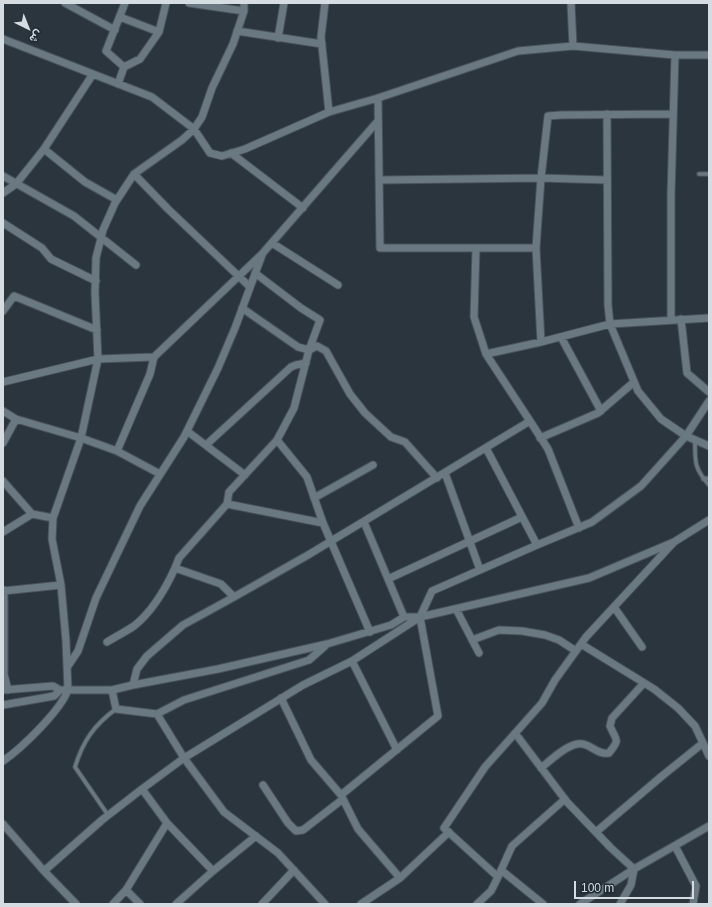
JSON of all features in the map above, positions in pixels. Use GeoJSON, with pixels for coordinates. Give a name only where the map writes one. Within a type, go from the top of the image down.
{"type":"FeatureCollection","features":[{"type":"Feature","properties":{"kind":"street"},"geometry":{"type":"LineString","coordinates":[[65,3],[77,6],[115,30]]}},
{"type":"Feature","properties":{"kind":"street"},"geometry":{"type":"LineString","coordinates":[[124,67],[106,52],[126,3]]}},
{"type":"Feature","properties":{"kind":"street"},"geometry":{"type":"LineString","coordinates":[[118,84],[124,67],[140,58],[159,32],[166,3]]}},
{"type":"Feature","properties":{"kind":"street"},"geometry":{"type":"LineString","coordinates":[[189,3],[244,11]]}},
{"type":"Feature","properties":{"kind":"street"},"geometry":{"type":"LineString","coordinates":[[3,761],[46,722],[65,697],[68,690],[68,666],[61,585],[52,538],[53,518],[81,438],[98,359],[96,258],[102,230],[117,200],[134,174],[161,156],[194,129],[202,117],[212,88],[233,44],[244,11],[244,3]]}},
{"type":"Feature","properties":{"kind":"street"},"geometry":{"type":"LineString","coordinates":[[278,38],[284,3]]}},
{"type":"Feature","properties":{"kind":"street"},"geometry":{"type":"LineString","coordinates":[[325,3],[321,37],[329,112]]}},
{"type":"Feature","properties":{"kind":"street"},"geometry":{"type":"LineString","coordinates":[[571,3],[573,46]]}},
{"type":"Feature","properties":{"kind":"street"},"geometry":{"type":"LineString","coordinates":[[120,17],[159,32]]}},
{"type":"Feature","properties":{"kind":"street"},"geometry":{"type":"LineString","coordinates":[[237,32],[322,44]]}},
{"type":"Feature","properties":{"kind":"street"},"geometry":{"type":"LineString","coordinates":[[3,39],[152,97],[194,129],[210,153],[222,156],[245,149],[329,112],[378,98],[518,51],[573,46],[675,55],[709,55]]}},
{"type":"Feature","properties":{"kind":"street"},"geometry":{"type":"LineString","coordinates":[[671,320],[671,195],[675,55]]}},
{"type":"Feature","properties":{"kind":"street"},"geometry":{"type":"LineString","coordinates":[[3,193],[16,184],[44,149],[93,74]]}},
{"type":"Feature","properties":{"kind":"street"},"geometry":{"type":"LineString","coordinates":[[378,98],[377,122],[380,180],[380,248],[536,248]]}},
{"type":"Feature","properties":{"kind":"street"},"geometry":{"type":"LineString","coordinates":[[607,114],[608,305],[610,324],[638,391],[661,419],[686,436],[709,446]]}},
{"type":"Feature","properties":{"kind":"street"},"geometry":{"type":"LineString","coordinates":[[541,342],[536,248],[541,178],[548,116],[673,114]]}},
{"type":"Feature","properties":{"kind":"street"},"geometry":{"type":"LineString","coordinates":[[117,451],[150,374],[154,357],[262,254],[377,122]]}},
{"type":"Feature","properties":{"kind":"street"},"geometry":{"type":"LineString","coordinates":[[44,149],[85,182],[117,200]]}},
{"type":"Feature","properties":{"kind":"street"},"geometry":{"type":"LineString","coordinates":[[231,153],[303,208]]}},
{"type":"Feature","properties":{"kind":"street"},"geometry":{"type":"LineString","coordinates":[[134,174],[168,209],[250,287]]}},
{"type":"Feature","properties":{"kind":"street"},"geometry":{"type":"LineString","coordinates":[[3,176],[74,216],[136,265]]}},
{"type":"Feature","properties":{"kind":"street"},"geometry":{"type":"LineString","coordinates":[[380,180],[541,178],[607,180]]}},
{"type":"Feature","properties":{"kind":"street"},"geometry":{"type":"LineString","coordinates":[[3,223],[42,248],[51,259],[96,281]]}},
{"type":"Feature","properties":{"kind":"street"},"geometry":{"type":"LineString","coordinates":[[272,243],[338,285]]}},
{"type":"Feature","properties":{"kind":"street"},"geometry":{"type":"LineString","coordinates":[[476,248],[474,317],[486,354],[548,449],[579,528]]}},
{"type":"Feature","properties":{"kind":"street"},"geometry":{"type":"LineString","coordinates":[[68,666],[78,650],[96,598],[140,506],[187,431],[218,368],[262,254]]}},
{"type":"Feature","properties":{"kind":"street"},"geometry":{"type":"LineString","coordinates":[[107,642],[134,626],[155,605],[167,587],[179,558],[227,504],[229,492],[277,440],[294,408],[309,350],[320,320],[301,308],[255,273]]}},
{"type":"Feature","properties":{"kind":"street"},"geometry":{"type":"LineString","coordinates":[[3,311],[14,296],[97,330]]}},
{"type":"Feature","properties":{"kind":"street"},"geometry":{"type":"LineString","coordinates":[[242,308],[298,347],[309,350],[317,346],[326,351],[350,394],[365,413],[391,437],[405,442],[437,478]]}},
{"type":"Feature","properties":{"kind":"street"},"geometry":{"type":"LineString","coordinates":[[486,354],[541,342],[610,324],[709,318]]}},
{"type":"Feature","properties":{"kind":"street"},"geometry":{"type":"LineString","coordinates":[[681,319],[687,373],[709,392]]}},
{"type":"Feature","properties":{"kind":"street"},"geometry":{"type":"LineString","coordinates":[[560,337],[601,411]]}},
{"type":"Feature","properties":{"kind":"street"},"geometry":{"type":"LineString","coordinates":[[3,382],[98,359],[154,357]]}},
{"type":"Feature","properties":{"kind":"street"},"geometry":{"type":"LineString","coordinates":[[206,446],[291,367],[306,363]]}},
{"type":"Feature","properties":{"kind":"street"},"geometry":{"type":"LineString","coordinates":[[540,438],[601,411],[634,382]]}},
{"type":"Feature","properties":{"kind":"street"},"geometry":{"type":"LineString","coordinates":[[44,871],[108,815],[184,758],[303,685],[352,661],[420,617],[432,591],[592,522],[641,486],[686,436],[709,401]]}},
{"type":"Feature","properties":{"kind":"street"},"geometry":{"type":"LineString","coordinates":[[3,411],[16,419],[81,438],[117,451],[160,474]]}},
{"type":"Feature","properties":{"kind":"street"},"geometry":{"type":"LineString","coordinates":[[3,443],[16,419]]}},
{"type":"Feature","properties":{"kind":"street"},"geometry":{"type":"LineString","coordinates":[[133,685],[137,669],[147,656],[168,636],[183,625],[332,542],[530,421]]}},
{"type":"Feature","properties":{"kind":"street"},"geometry":{"type":"LineString","coordinates":[[187,431],[245,475]]}},
{"type":"Feature","properties":{"kind":"street"},"geometry":{"type":"LineString","coordinates":[[277,440],[307,477],[323,523],[370,632]]}},
{"type":"Feature","properties":{"kind":"street"},"geometry":{"type":"LineString","coordinates":[[486,448],[537,545]]}},
{"type":"Feature","properties":{"kind":"street"},"geometry":{"type":"LineString","coordinates":[[314,498],[373,465]]}},
{"type":"Feature","properties":{"kind":"street"},"geometry":{"type":"LineString","coordinates":[[445,473],[480,570]]}},
{"type":"Feature","properties":{"kind":"street"},"geometry":{"type":"LineString","coordinates":[[3,481],[32,514],[53,518]]}},
{"type":"Feature","properties":{"kind":"street"},"geometry":{"type":"LineString","coordinates":[[227,504],[323,523]]}},
{"type":"Feature","properties":{"kind":"street"},"geometry":{"type":"LineString","coordinates":[[3,532],[32,514]]}},
{"type":"Feature","properties":{"kind":"street"},"geometry":{"type":"LineString","coordinates":[[388,579],[522,517]]}},
{"type":"Feature","properties":{"kind":"street"},"geometry":{"type":"LineString","coordinates":[[61,585],[4,591],[5,690],[53,686],[60,690],[112,690],[218,669],[327,644],[391,625],[404,617],[420,617],[589,578],[674,542],[709,520]]}},
{"type":"Feature","properties":{"kind":"street"},"geometry":{"type":"LineString","coordinates":[[364,522],[404,617]]}},
{"type":"Feature","properties":{"kind":"street"},"geometry":{"type":"LineString","coordinates":[[543,904],[499,873],[444,828],[485,767],[542,703],[581,644],[674,542]]}},
{"type":"Feature","properties":{"kind":"street"},"geometry":{"type":"LineString","coordinates":[[176,568],[221,584],[234,597]]}},
{"type":"Feature","properties":{"kind":"street"},"geometry":{"type":"LineString","coordinates":[[614,607],[642,647]]}},
{"type":"Feature","properties":{"kind":"street"},"geometry":{"type":"LineString","coordinates":[[456,609],[479,653]]}},
{"type":"Feature","properties":{"kind":"street"},"geometry":{"type":"LineString","coordinates":[[263,785],[288,823],[296,831],[303,830],[438,716],[420,617]]}},
{"type":"Feature","properties":{"kind":"street"},"geometry":{"type":"LineString","coordinates":[[472,640],[500,630],[522,632],[545,635],[559,640],[576,651]]}},
{"type":"Feature","properties":{"kind":"street"},"geometry":{"type":"LineString","coordinates":[[112,690],[116,709],[157,714],[184,700],[309,660],[327,644]]}},
{"type":"Feature","properties":{"kind":"street"},"geometry":{"type":"LineString","coordinates":[[581,644],[654,689],[678,708],[695,726],[709,756]]}},
{"type":"Feature","properties":{"kind":"street"},"geometry":{"type":"LineString","coordinates":[[352,661],[397,750]]}},
{"type":"Feature","properties":{"kind":"street"},"geometry":{"type":"LineString","coordinates":[[541,768],[566,748],[580,743],[585,744],[601,753],[609,753],[617,741],[617,737],[610,726],[612,718],[644,683]]}},
{"type":"Feature","properties":{"kind":"street"},"geometry":{"type":"LineString","coordinates":[[3,705],[54,696],[60,690]]}},
{"type":"Feature","properties":{"kind":"street"},"geometry":{"type":"LineString","coordinates":[[281,698],[311,760],[342,797],[358,829],[400,878]]}},
{"type":"Feature","properties":{"kind":"street"},"geometry":{"type":"LineString","coordinates":[[157,714],[184,758],[224,812],[278,853],[325,904]]}},
{"type":"Feature","properties":{"kind":"street"},"geometry":{"type":"LineString","coordinates":[[515,733],[565,799],[634,869]]}},
{"type":"Feature","properties":{"kind":"street"},"geometry":{"type":"LineString","coordinates":[[596,832],[703,743]]}},
{"type":"Feature","properties":{"kind":"street"},"geometry":{"type":"LineString","coordinates":[[142,789],[167,823],[213,870]]}},
{"type":"Feature","properties":{"kind":"street"},"geometry":{"type":"LineString","coordinates":[[477,904],[491,890],[512,846],[565,799]]}},
{"type":"Feature","properties":{"kind":"street"},"geometry":{"type":"LineString","coordinates":[[113,904],[126,890],[167,823]]}},
{"type":"Feature","properties":{"kind":"street"},"geometry":{"type":"LineString","coordinates":[[3,824],[44,871],[76,904]]}},
{"type":"Feature","properties":{"kind":"street"},"geometry":{"type":"LineString","coordinates":[[580,904],[634,869],[709,826]]}},
{"type":"Feature","properties":{"kind":"street"},"geometry":{"type":"LineString","coordinates":[[361,904],[400,878],[449,832]]}},
{"type":"Feature","properties":{"kind":"street"},"geometry":{"type":"LineString","coordinates":[[176,904],[213,870],[256,836]]}},
{"type":"Feature","properties":{"kind":"street"},"geometry":{"type":"LineString","coordinates":[[675,846],[696,886],[693,904]]}},
{"type":"Feature","properties":{"kind":"street"},"geometry":{"type":"LineString","coordinates":[[620,904],[631,885],[634,869]]}},
{"type":"Feature","properties":{"kind":"street"},"geometry":{"type":"LineString","coordinates":[[262,904],[294,870]]}},
{"type":"Feature","properties":{"kind":"street"},"geometry":{"type":"LineString","coordinates":[[126,890],[140,904]]}},
{"type":"Feature","properties":{"kind":"lane"},"geometry":{"type":"LineString","coordinates":[[699,174],[709,174]]}},
{"type":"Feature","properties":{"kind":"lane"},"geometry":{"type":"LineString","coordinates":[[695,440],[695,461],[698,472],[709,485]]}},
{"type":"Feature","properties":{"kind":"lane"},"geometry":{"type":"LineString","coordinates":[[703,478],[709,478]]}},
{"type":"Feature","properties":{"kind":"lane"},"geometry":{"type":"LineString","coordinates":[[108,815],[75,766],[79,753],[90,734],[102,720],[116,709]]}}]}
